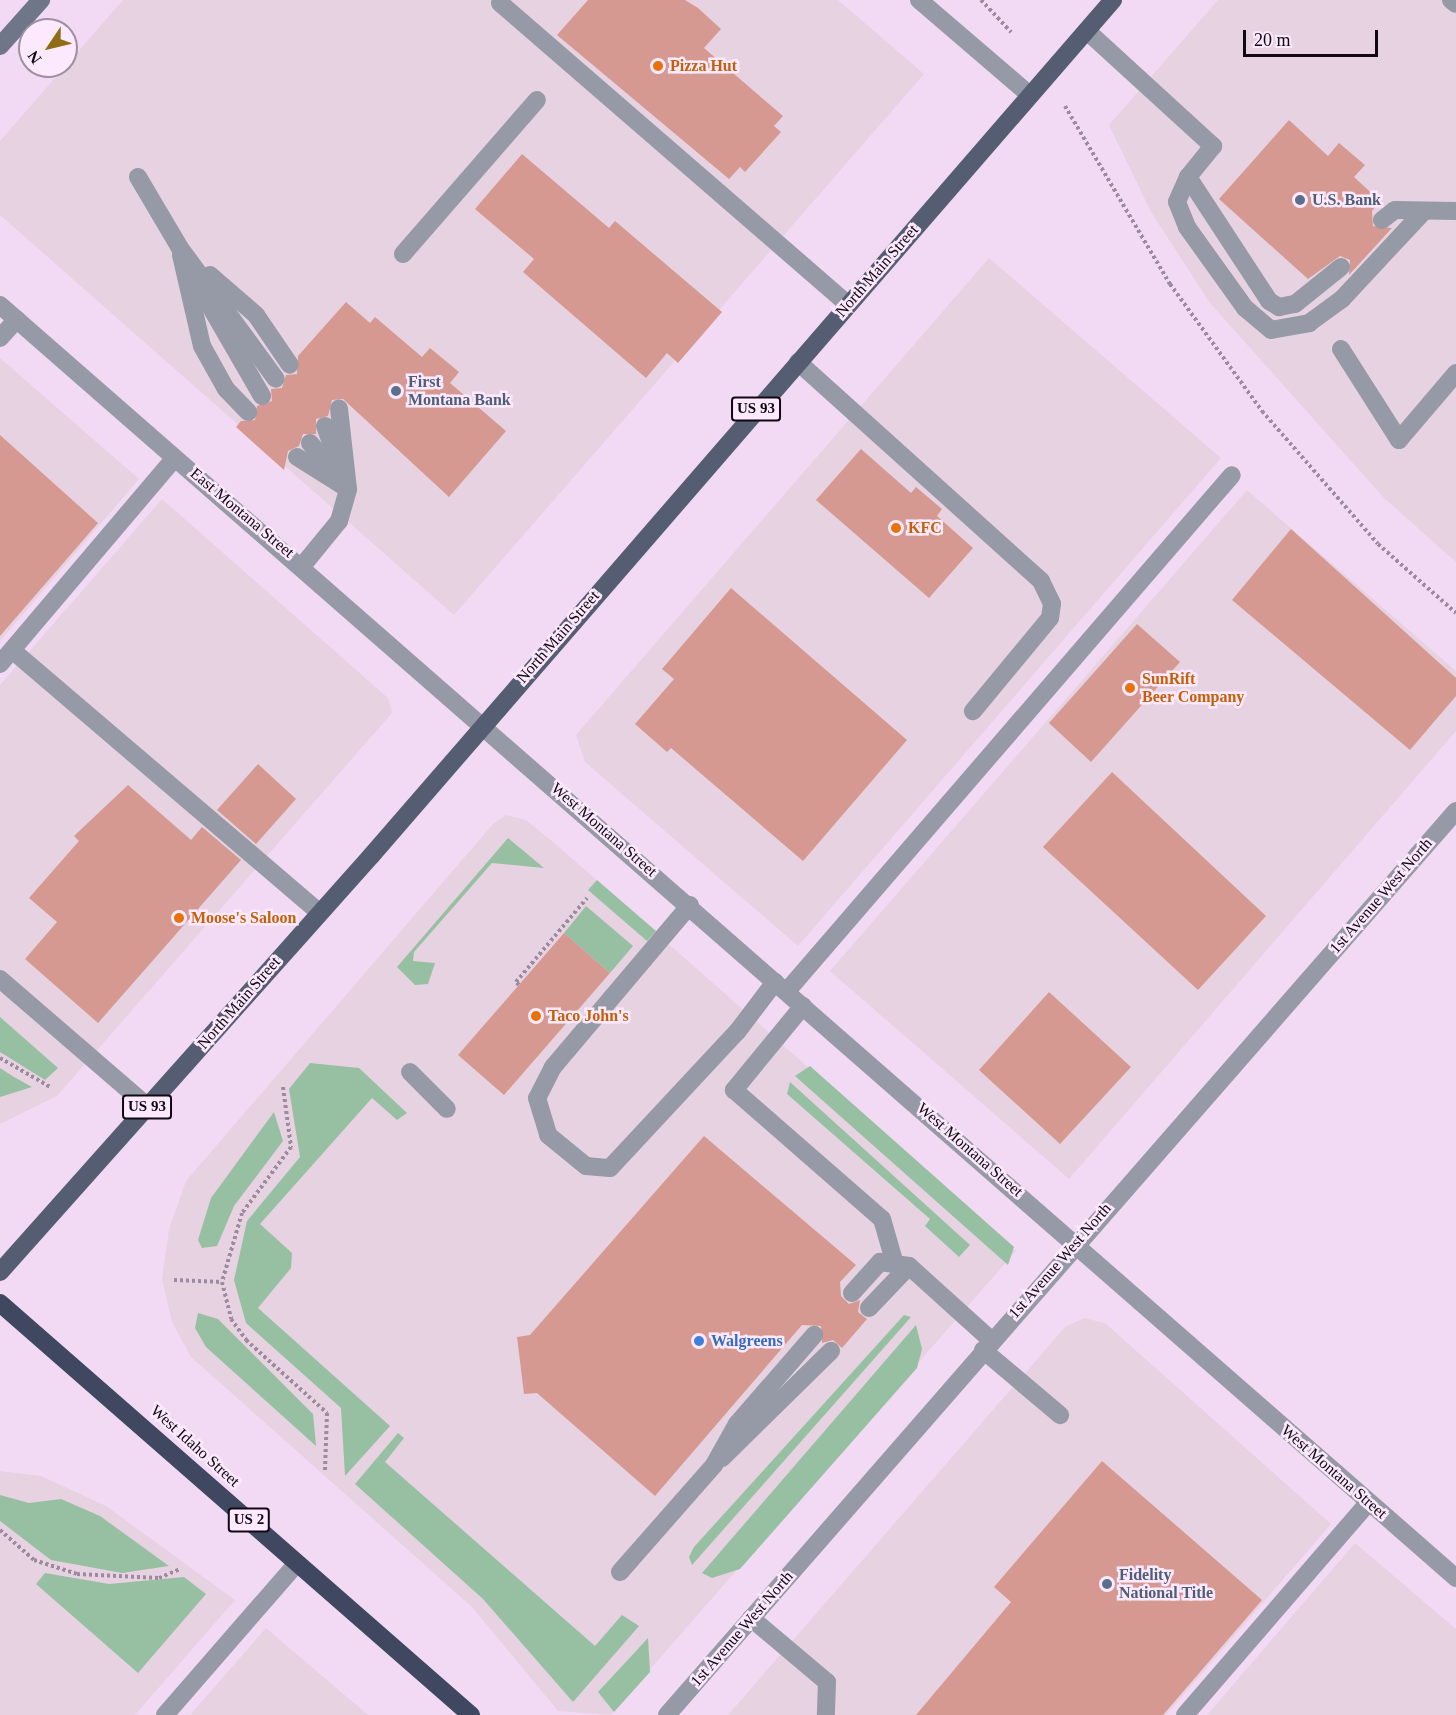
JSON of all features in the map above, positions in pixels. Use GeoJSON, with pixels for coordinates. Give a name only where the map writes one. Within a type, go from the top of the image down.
{"type":"FeatureCollection","features":[{"type":"Feature","properties":{"kind":"highway","name":"West Idaho Street"},"geometry":{"type":"LineString","coordinates":[[0,1303],[471,1715]]}},
{"type":"Feature","properties":{"kind":"main road","name":"North Main Street"},"geometry":{"type":"LineString","coordinates":[[0,1272],[319,912],[1113,0]]}},
{"type":"Feature","properties":{"kind":"street"},"geometry":{"type":"LineString","coordinates":[[0,46],[40,0]]}},
{"type":"Feature","properties":{"kind":"street"},"geometry":{"type":"LineString","coordinates":[[919,0],[1030,95]]}},
{"type":"Feature","properties":{"kind":"street"},"geometry":{"type":"LineString","coordinates":[[1451,0],[1456,4]]}},
{"type":"Feature","properties":{"kind":"street"},"geometry":{"type":"LineString","coordinates":[[500,3],[848,304]]}},
{"type":"Feature","properties":{"kind":"street"},"geometry":{"type":"LineString","coordinates":[[1086,30],[1214,146],[1188,177],[1177,202],[1187,227],[1245,308],[1271,330],[1309,323],[1342,299],[1424,211]]}},
{"type":"Feature","properties":{"kind":"street"},"geometry":{"type":"LineString","coordinates":[[403,254],[537,100]]}},
{"type":"Feature","properties":{"kind":"street"},"geometry":{"type":"LineString","coordinates":[[138,177],[180,248],[223,336],[262,396]]}},
{"type":"Feature","properties":{"kind":"street"},"geometry":{"type":"LineString","coordinates":[[1188,177],[1269,301],[1279,307],[1294,304],[1341,267]]}},
{"type":"Feature","properties":{"kind":"street"},"geometry":{"type":"LineString","coordinates":[[1382,220],[1395,210],[1456,211]]}},
{"type":"Feature","properties":{"kind":"street"},"geometry":{"type":"LineString","coordinates":[[180,248],[256,315],[290,365]]}},
{"type":"Feature","properties":{"kind":"street"},"geometry":{"type":"LineString","coordinates":[[180,248],[276,379]]}},
{"type":"Feature","properties":{"kind":"street"},"geometry":{"type":"LineString","coordinates":[[180,248],[202,346],[226,389],[248,412]]}},
{"type":"Feature","properties":{"kind":"street","name":"East Montana Street"},"geometry":{"type":"LineString","coordinates":[[0,305],[175,458],[303,565],[482,723]]}},
{"type":"Feature","properties":{"kind":"street"},"geometry":{"type":"LineString","coordinates":[[0,338],[17,319]]}},
{"type":"Feature","properties":{"kind":"street"},"geometry":{"type":"LineString","coordinates":[[1341,349],[1399,440],[1456,373]]}},
{"type":"Feature","properties":{"kind":"street"},"geometry":{"type":"LineString","coordinates":[[798,362],[1041,581],[1052,604],[1050,618],[973,711]]}},
{"type":"Feature","properties":{"kind":"street"},"geometry":{"type":"LineString","coordinates":[[303,565],[339,521],[348,489],[339,410]]}},
{"type":"Feature","properties":{"kind":"street"},"geometry":{"type":"LineString","coordinates":[[325,426],[348,489]]}},
{"type":"Feature","properties":{"kind":"street"},"geometry":{"type":"LineString","coordinates":[[310,443],[348,489]]}},
{"type":"Feature","properties":{"kind":"street"},"geometry":{"type":"LineString","coordinates":[[297,457],[348,489]]}},
{"type":"Feature","properties":{"kind":"street"},"geometry":{"type":"LineString","coordinates":[[0,664],[175,458]]}},
{"type":"Feature","properties":{"kind":"street"},"geometry":{"type":"LineString","coordinates":[[690,905],[553,1067],[537,1098],[548,1135],[586,1166],[610,1168],[781,986],[1232,475]]}},
{"type":"Feature","properties":{"kind":"street"},"geometry":{"type":"LineString","coordinates":[[12,650],[319,912]]}},
{"type":"Feature","properties":{"kind":"street","name":"West Montana Street"},"geometry":{"type":"LineString","coordinates":[[482,723],[803,1006],[1077,1242],[1456,1578]]}},
{"type":"Feature","properties":{"kind":"street","name":"1st Avenue West North"},"geometry":{"type":"LineString","coordinates":[[667,1715],[987,1345],[1456,811]]}},
{"type":"Feature","properties":{"kind":"street"},"geometry":{"type":"LineString","coordinates":[[0,979],[147,1106]]}},
{"type":"Feature","properties":{"kind":"street"},"geometry":{"type":"LineString","coordinates":[[803,1006],[734,1090],[882,1219],[902,1265],[1060,1416]]}},
{"type":"Feature","properties":{"kind":"street"},"geometry":{"type":"LineString","coordinates":[[410,1072],[447,1109]]}},
{"type":"Feature","properties":{"kind":"street"},"geometry":{"type":"LineString","coordinates":[[852,1293],[880,1262],[902,1265]]}},
{"type":"Feature","properties":{"kind":"street"},"geometry":{"type":"LineString","coordinates":[[869,1308],[902,1265]]}},
{"type":"Feature","properties":{"kind":"street"},"geometry":{"type":"LineString","coordinates":[[714,1465],[737,1424],[814,1335]]}},
{"type":"Feature","properties":{"kind":"street"},"geometry":{"type":"LineString","coordinates":[[620,1572],[714,1465],[831,1351]]}},
{"type":"Feature","properties":{"kind":"street"},"geometry":{"type":"LineString","coordinates":[[1185,1715],[1369,1502]]}},
{"type":"Feature","properties":{"kind":"street"},"geometry":{"type":"LineString","coordinates":[[165,1715],[297,1563]]}},
{"type":"Feature","properties":{"kind":"street"},"geometry":{"type":"LineString","coordinates":[[751,1618],[827,1682],[826,1715]]}},
{"type":"Feature","properties":{"kind":"path"},"geometry":{"type":"LineString","coordinates":[[1124,212],[1217,352],[1290,446],[1378,544],[1456,613]]}},
{"type":"Feature","properties":{"kind":"path"},"geometry":{"type":"LineString","coordinates":[[519,985],[516,982],[587,898]]}},
{"type":"Feature","properties":{"kind":"path"},"geometry":{"type":"LineString","coordinates":[[0,1058],[50,1088]]}},
{"type":"Feature","properties":{"kind":"path"},"geometry":{"type":"LineString","coordinates":[[283,1087],[291,1146],[242,1213],[222,1282],[231,1319],[246,1340],[327,1413],[325,1470]]}},
{"type":"Feature","properties":{"kind":"path"},"geometry":{"type":"LineString","coordinates":[[174,1280],[222,1282]]}},
{"type":"Feature","properties":{"kind":"path"},"geometry":{"type":"LineString","coordinates":[[0,1530],[34,1560],[77,1574],[159,1578],[180,1569]]}},
{"type":"Feature","properties":{"kind":"shaded area"},"geometry":{"type":"Polygon","coordinates":[[[123,0],[838,0],[924,74],[454,615],[0,215],[0,141],[55,78],[78,78],[78,52],[123,0]]]}},
{"type":"Feature","properties":{"kind":"shaded area"},"geometry":{"type":"Polygon","coordinates":[[[1218,0],[1456,0],[1456,562],[1384,498],[1210,303],[1151,212],[1109,125],[1218,0]]]}},
{"type":"Feature","properties":{"kind":"shaded area"},"geometry":{"type":"Polygon","coordinates":[[[989,258],[1221,458],[798,946],[585,762],[576,735],[989,258]]]}},
{"type":"Feature","properties":{"kind":"shaded area"},"geometry":{"type":"Polygon","coordinates":[[[0,358],[139,479],[0,641],[0,358]]]}},
{"type":"Feature","properties":{"kind":"shaded area"},"geometry":{"type":"Polygon","coordinates":[[[1247,490],[1456,671],[1456,731],[1069,1179],[830,971],[1247,490]]]}},
{"type":"Feature","properties":{"kind":"shaded area"},"geometry":{"type":"Polygon","coordinates":[[[162,499],[388,698],[392,713],[57,1096],[0,1124],[0,685],[162,499]]]}},
{"type":"Feature","properties":{"kind":"shaded area"},"geometry":{"type":"Polygon","coordinates":[[[506,815],[526,820],[559,847],[1016,1251],[610,1715],[558,1711],[472,1607],[191,1357],[172,1322],[162,1279],[169,1229],[186,1181],[493,824],[506,815]]]}},
{"type":"Feature","properties":{"kind":"shaded area"},"geometry":{"type":"Polygon","coordinates":[[[1084,1318],[1105,1323],[1331,1524],[1166,1715],[728,1715],[1065,1327],[1084,1318]]]}},
{"type":"Feature","properties":{"kind":"shaded area"},"geometry":{"type":"Polygon","coordinates":[[[0,1471],[41,1476],[106,1506],[235,1600],[135,1715],[0,1715],[0,1471]]]}},
{"type":"Feature","properties":{"kind":"shaded area"},"geometry":{"type":"Polygon","coordinates":[[[1355,1543],[1456,1629],[1456,1715],[1207,1715],[1355,1543]]]}},
{"type":"Feature","properties":{"kind":"shaded area"},"geometry":{"type":"Polygon","coordinates":[[[266,1628],[368,1715],[190,1715],[266,1628]]]}},
{"type":"Feature","properties":{"kind":"green space"},"geometry":{"type":"Polygon","coordinates":[[[508,838],[544,868],[492,863],[414,952],[413,961],[435,963],[428,984],[415,985],[397,967],[508,838]]]}},
{"type":"Feature","properties":{"kind":"green space"},"geometry":{"type":"Polygon","coordinates":[[[597,880],[656,931],[647,941],[588,890],[597,880]]]}},
{"type":"Feature","properties":{"kind":"green space"},"geometry":{"type":"Polygon","coordinates":[[[586,906],[633,946],[610,973],[564,933],[586,906]]]}},
{"type":"Feature","properties":{"kind":"green space"},"geometry":{"type":"Polygon","coordinates":[[[0,1017],[58,1068],[45,1080],[0,1052],[0,1017]]]}},
{"type":"Feature","properties":{"kind":"green space"},"geometry":{"type":"Polygon","coordinates":[[[310,1063],[359,1068],[407,1113],[397,1120],[372,1098],[260,1224],[292,1253],[291,1268],[258,1308],[390,1426],[345,1476],[341,1408],[246,1323],[234,1280],[247,1221],[300,1157],[289,1089],[310,1063]]]}},
{"type":"Feature","properties":{"kind":"green space"},"geometry":{"type":"Polygon","coordinates":[[[810,1066],[1014,1247],[1008,1265],[795,1076],[810,1066]]]}},
{"type":"Feature","properties":{"kind":"green space"},"geometry":{"type":"Polygon","coordinates":[[[0,1068],[14,1077],[32,1087],[0,1097],[0,1068]]]}},
{"type":"Feature","properties":{"kind":"green space"},"geometry":{"type":"Polygon","coordinates":[[[790,1082],[970,1245],[959,1257],[925,1226],[930,1219],[787,1094],[790,1082]]]}},
{"type":"Feature","properties":{"kind":"green space"},"geometry":{"type":"Polygon","coordinates":[[[274,1112],[283,1141],[234,1206],[217,1246],[202,1248],[198,1240],[211,1198],[274,1112]]]}},
{"type":"Feature","properties":{"kind":"green space"},"geometry":{"type":"Polygon","coordinates":[[[198,1313],[218,1319],[313,1414],[316,1446],[206,1347],[195,1328],[198,1313]]]}},
{"type":"Feature","properties":{"kind":"green space"},"geometry":{"type":"Polygon","coordinates":[[[904,1315],[911,1317],[692,1565],[689,1557],[694,1547],[904,1315]]]}},
{"type":"Feature","properties":{"kind":"green space"},"geometry":{"type":"Polygon","coordinates":[[[916,1325],[922,1349],[917,1368],[740,1569],[712,1578],[702,1573],[916,1325]]]}},
{"type":"Feature","properties":{"kind":"green space"},"geometry":{"type":"Polygon","coordinates":[[[398,1433],[404,1438],[385,1462],[595,1646],[622,1615],[639,1626],[573,1702],[483,1599],[355,1484],[398,1433]]]}},
{"type":"Feature","properties":{"kind":"green space"},"geometry":{"type":"Polygon","coordinates":[[[0,1495],[29,1503],[61,1499],[100,1516],[169,1566],[122,1573],[51,1560],[0,1521],[0,1495]]]}},
{"type":"Feature","properties":{"kind":"green space"},"geometry":{"type":"Polygon","coordinates":[[[45,1573],[109,1584],[184,1577],[206,1594],[138,1673],[36,1584],[45,1573]]]}},
{"type":"Feature","properties":{"kind":"green space"},"geometry":{"type":"Polygon","coordinates":[[[648,1638],[650,1672],[614,1712],[598,1692],[648,1638]]]}},
{"type":"Feature","properties":{"kind":"building"},"geometry":{"type":"Polygon","coordinates":[[[588,0],[685,0],[698,8],[721,29],[704,48],[783,116],[774,126],[781,132],[745,172],[740,167],[729,179],[557,35],[588,0]]]}},
{"type":"Feature","properties":{"kind":"building","name":"U.S. Bank"},"geometry":{"type":"Polygon","coordinates":[[[1289,120],[1328,156],[1339,143],[1365,165],[1354,177],[1380,201],[1372,211],[1373,226],[1392,228],[1349,275],[1350,260],[1340,256],[1308,279],[1219,199],[1289,120]]]}},
{"type":"Feature","properties":{"kind":"building"},"geometry":{"type":"Polygon","coordinates":[[[522,154],[609,228],[615,221],[722,312],[678,363],[667,353],[646,378],[523,272],[534,259],[475,209],[522,154]]]}},
{"type":"Feature","properties":{"kind":"building"},"geometry":{"type":"Polygon","coordinates":[[[346,302],[370,323],[375,317],[422,357],[430,348],[459,372],[450,383],[506,431],[449,497],[343,399],[332,400],[328,416],[316,419],[316,434],[303,434],[299,446],[288,451],[284,470],[236,427],[241,421],[255,420],[257,406],[272,401],[271,389],[282,388],[286,375],[297,374],[298,356],[346,302]]]}},
{"type":"Feature","properties":{"kind":"building"},"geometry":{"type":"Polygon","coordinates":[[[0,435],[98,523],[0,636],[0,435]]]}},
{"type":"Feature","properties":{"kind":"building"},"geometry":{"type":"Polygon","coordinates":[[[861,449],[911,493],[916,487],[942,509],[937,516],[973,548],[929,598],[816,500],[861,449]]]}},
{"type":"Feature","properties":{"kind":"building"},"geometry":{"type":"Polygon","coordinates":[[[1291,529],[1456,678],[1456,696],[1410,750],[1232,600],[1291,529]]]}},
{"type":"Feature","properties":{"kind":"building"},"geometry":{"type":"Polygon","coordinates":[[[731,588],[907,740],[803,861],[671,748],[667,752],[635,724],[674,679],[662,669],[731,588]]]}},
{"type":"Feature","properties":{"kind":"building"},"geometry":{"type":"Polygon","coordinates":[[[1137,624],[1180,662],[1091,762],[1049,723],[1137,624]]]}},
{"type":"Feature","properties":{"kind":"building"},"geometry":{"type":"Polygon","coordinates":[[[258,764],[296,799],[256,844],[217,810],[258,764]]]}},
{"type":"Feature","properties":{"kind":"building"},"geometry":{"type":"Polygon","coordinates":[[[1112,772],[1266,916],[1198,990],[1043,847],[1112,772]]]}},
{"type":"Feature","properties":{"kind":"building"},"geometry":{"type":"Polygon","coordinates":[[[128,785],[191,840],[202,827],[241,860],[98,1023],[25,959],[57,922],[29,898],[79,841],[74,836],[128,785]]]}},
{"type":"Feature","properties":{"kind":"building"},"geometry":{"type":"Polygon","coordinates":[[[564,933],[610,973],[504,1095],[458,1055],[564,933]]]}},
{"type":"Feature","properties":{"kind":"building"},"geometry":{"type":"Polygon","coordinates":[[[1049,992],[1131,1067],[1060,1144],[979,1070],[1049,992]]]}},
{"type":"Feature","properties":{"kind":"building"},"geometry":{"type":"Polygon","coordinates":[[[704,1136],[856,1265],[840,1282],[841,1296],[849,1304],[860,1300],[858,1312],[867,1319],[842,1348],[833,1340],[822,1343],[821,1326],[802,1325],[655,1496],[537,1393],[524,1394],[517,1337],[530,1335],[704,1136]]]}},
{"type":"Feature","properties":{"kind":"building"},"geometry":{"type":"Polygon","coordinates":[[[1102,1461],[1262,1600],[1163,1715],[916,1715],[1011,1602],[994,1587],[1102,1461]]]}},
{"type":"Feature","properties":{"kind":"place","name":"Pizza Hut"},"geometry":{"type":"Point","coordinates":[658,66]}},
{"type":"Feature","properties":{"kind":"place","name":"U.S. Bank"},"geometry":{"type":"Point","coordinates":[1300,200]}},
{"type":"Feature","properties":{"kind":"place","name":"First Montana Bank"},"geometry":{"type":"Point","coordinates":[396,391]}},
{"type":"Feature","properties":{"kind":"place","name":"KFC"},"geometry":{"type":"Point","coordinates":[896,528]}},
{"type":"Feature","properties":{"kind":"place","name":"SunRift Beer Company"},"geometry":{"type":"Point","coordinates":[1130,688]}},
{"type":"Feature","properties":{"kind":"place","name":"Moose's Saloon"},"geometry":{"type":"Point","coordinates":[179,918]}},
{"type":"Feature","properties":{"kind":"place","name":"Taco John's"},"geometry":{"type":"Point","coordinates":[536,1016]}},
{"type":"Feature","properties":{"kind":"place","name":"Walgreens"},"geometry":{"type":"Point","coordinates":[699,1341]}},
{"type":"Feature","properties":{"kind":"place","name":"Fidelity National Title"},"geometry":{"type":"Point","coordinates":[1107,1584]}}]}
